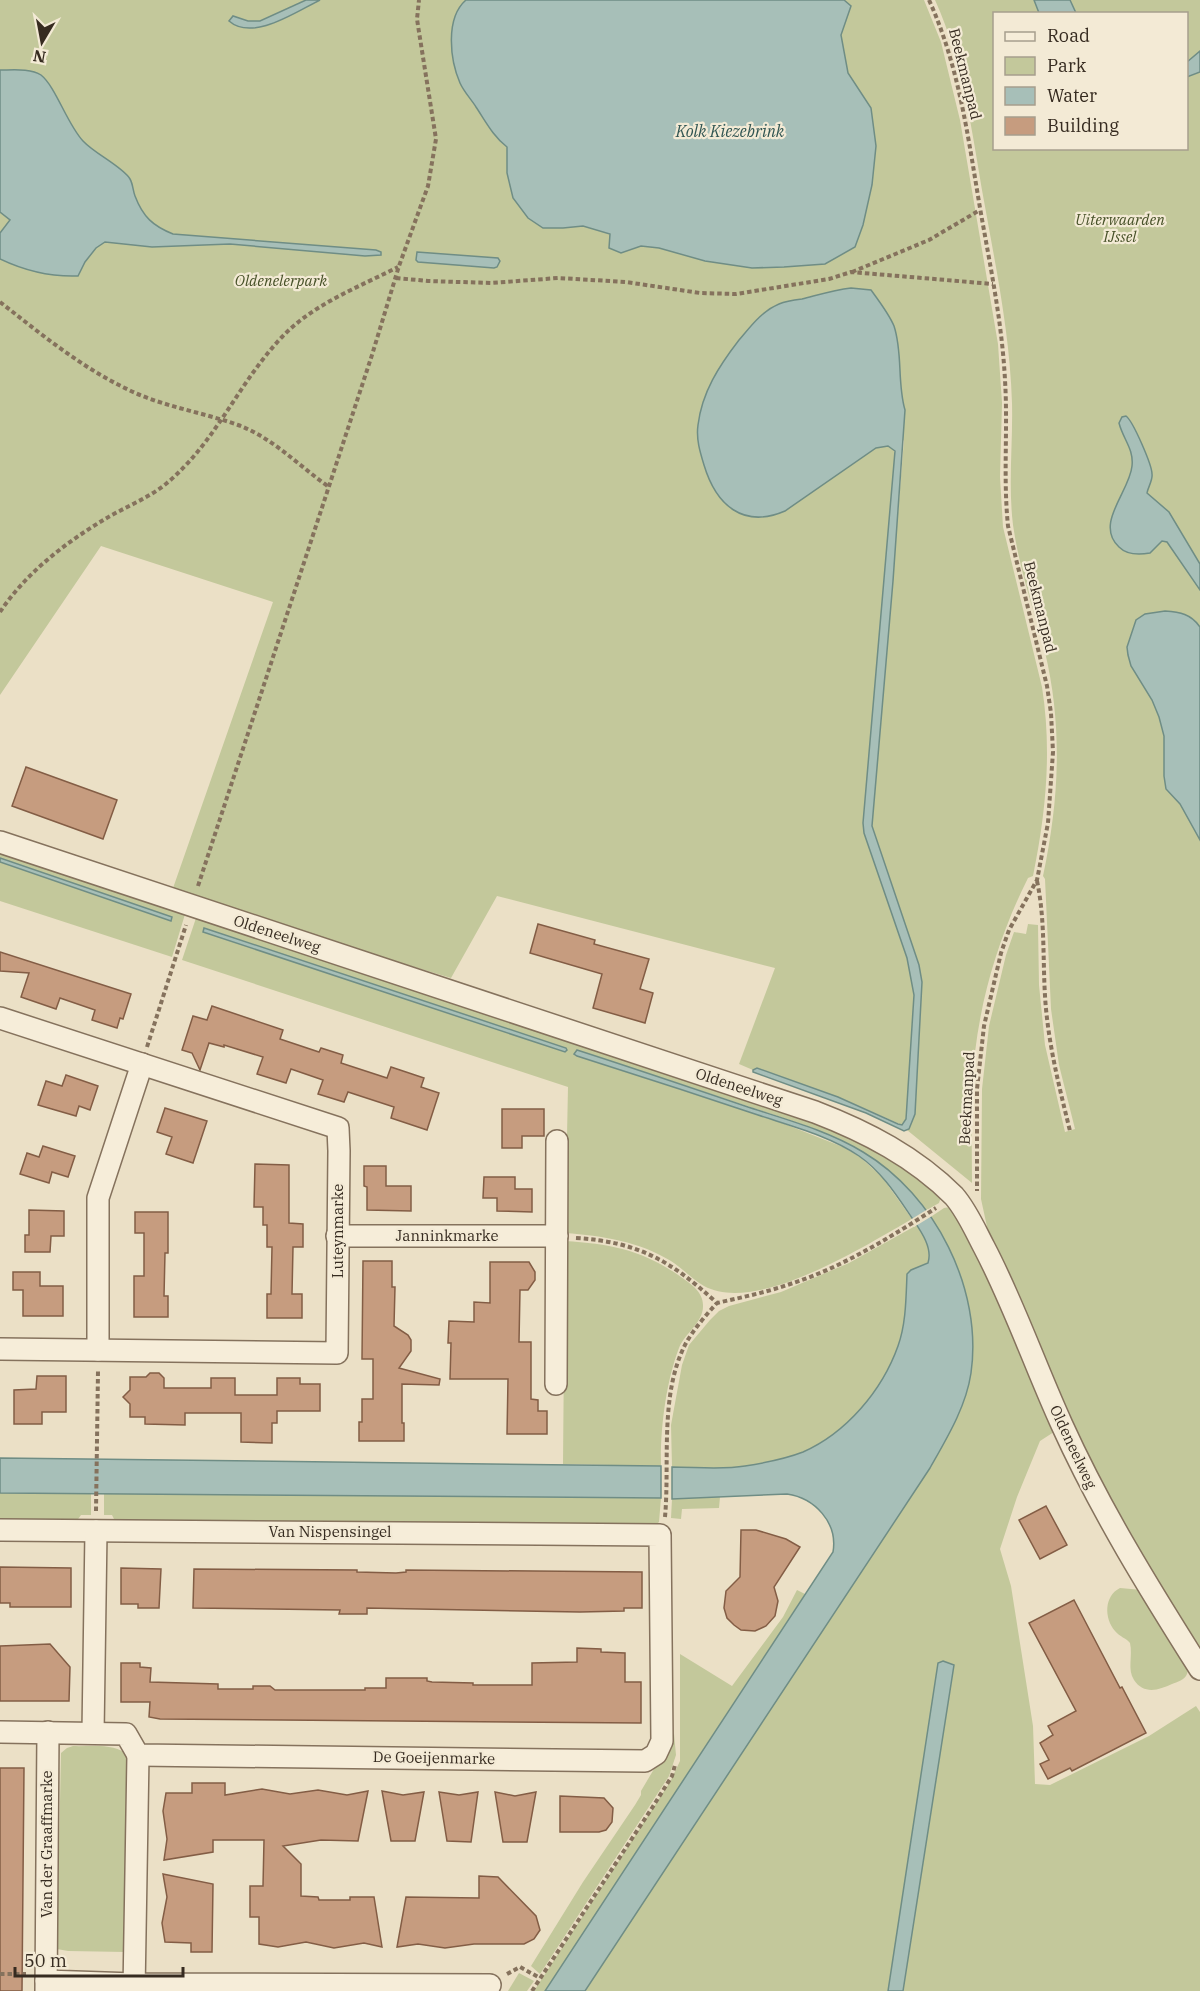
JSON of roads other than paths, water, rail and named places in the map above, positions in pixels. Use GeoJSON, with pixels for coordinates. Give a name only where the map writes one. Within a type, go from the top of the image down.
{"type":"FeatureCollection","features":[{"type":"Feature","properties":{"kind":"street","name":"Oldeneelweg"},"geometry":{"type":"LineString","coordinates":[[0,842],[846,1124],[888,1145],[954,1197],[965,1211],[995,1269],[1061,1425],[1098,1500],[1119,1539],[1200,1670]]}},
{"type":"Feature","properties":{"kind":"street","name":"Luteynmarke"},"geometry":{"type":"LineString","coordinates":[[0,1018],[338,1128],[337,1353],[0,1349]]}},
{"type":"Feature","properties":{"kind":"street"},"geometry":{"type":"LineString","coordinates":[[98,1350],[98,1198],[142,1064]]}},
{"type":"Feature","properties":{"kind":"street"},"geometry":{"type":"LineString","coordinates":[[556,1384],[557,1141]]}},
{"type":"Feature","properties":{"kind":"street","name":"Janninkmarke"},"geometry":{"type":"LineString","coordinates":[[337,1236],[557,1236]]}},
{"type":"Feature","properties":{"kind":"street","name":"Van Nispensingel"},"geometry":{"type":"LineString","coordinates":[[0,1530],[663,1525]]}},
{"type":"Feature","properties":{"kind":"street","name":"De Goeijenmarke"},"geometry":{"type":"LineString","coordinates":[[138,1755],[645,1761],[656,1754],[662,1741],[663,1525]]}},
{"type":"Feature","properties":{"kind":"street"},"geometry":{"type":"LineString","coordinates":[[93,1733],[96,1531]]}},
{"type":"Feature","properties":{"kind":"street"},"geometry":{"type":"LineString","coordinates":[[0,1732],[126,1734],[138,1755],[134,1987]]}},
{"type":"Feature","properties":{"kind":"street","name":"Van der Graaffmarke"},"geometry":{"type":"LineString","coordinates":[[46,1986],[48,1732]]}},
{"type":"Feature","properties":{"kind":"street"},"geometry":{"type":"LineString","coordinates":[[46,1986],[490,1985]]}},
{"type":"Feature","properties":{"kind":"water"},"geometry":{"type":"Polygon","coordinates":[[[306,0],[320,0],[287,17],[262,26],[239,27],[229,21],[233,16],[248,21],[260,21],[306,0]]]}},
{"type":"Feature","properties":{"kind":"water","name":"Kolk Kiezebrink"},"geometry":{"type":"Polygon","coordinates":[[[466,0],[844,0],[851,6],[841,35],[848,73],[871,108],[876,146],[872,185],[863,225],[855,247],[825,264],[752,268],[705,261],[659,248],[641,246],[621,253],[609,248],[610,234],[583,226],[543,228],[528,218],[513,198],[507,173],[507,147],[490,128],[460,83],[451,40],[455,17],[466,0]]]}},
{"type":"Feature","properties":{"kind":"water"},"geometry":{"type":"Polygon","coordinates":[[[1034,0],[1070,0],[1076,12],[1039,12],[1034,0]]]}},
{"type":"Feature","properties":{"kind":"water"},"geometry":{"type":"Polygon","coordinates":[[[1200,51],[1200,72],[1188,77],[1188,61],[1200,51]]]}},
{"type":"Feature","properties":{"kind":"water"},"geometry":{"type":"Polygon","coordinates":[[[0,70],[27,70],[41,75],[52,88],[77,134],[94,151],[126,174],[145,215],[166,231],[173,234],[376,250],[381,252],[381,255],[365,256],[230,244],[152,247],[105,242],[96,248],[78,276],[38,272],[0,259],[0,233],[10,220],[0,212],[0,70]]]}},
{"type":"Feature","properties":{"kind":"water"},"geometry":{"type":"Polygon","coordinates":[[[417,252],[498,258],[500,261],[494,268],[418,262],[417,252]]]}},
{"type":"Feature","properties":{"kind":"water"},"geometry":{"type":"Polygon","coordinates":[[[851,288],[871,290],[894,326],[905,410],[872,826],[919,965],[922,982],[915,1114],[909,1129],[904,1131],[866,1113],[753,1072],[757,1068],[838,1097],[898,1124],[902,1125],[906,1119],[914,995],[907,958],[864,833],[863,823],[895,451],[888,446],[876,448],[785,511],[770,516],[756,517],[733,510],[716,492],[704,465],[698,435],[703,401],[712,380],[739,340],[757,319],[782,303],[851,288]]]}},
{"type":"Feature","properties":{"kind":"water"},"geometry":{"type":"Polygon","coordinates":[[[1126,416],[1146,453],[1151,469],[1152,479],[1147,493],[1169,512],[1200,564],[1200,590],[1167,542],[1162,541],[1150,553],[1137,554],[1122,550],[1112,538],[1110,528],[1115,507],[1130,476],[1132,466],[1130,449],[1119,423],[1122,417],[1126,416]]]}},
{"type":"Feature","properties":{"kind":"water"},"geometry":{"type":"Polygon","coordinates":[[[1165,611],[1185,614],[1200,627],[1200,840],[1180,804],[1166,789],[1164,736],[1159,717],[1152,700],[1131,666],[1128,655],[1127,647],[1136,620],[1145,614],[1165,611]]]}},
{"type":"Feature","properties":{"kind":"water"},"geometry":{"type":"Polygon","coordinates":[[[0,858],[172,917],[171,921],[0,862],[0,858]]]}},
{"type":"Feature","properties":{"kind":"water"},"geometry":{"type":"Polygon","coordinates":[[[204,928],[567,1050],[565,1052],[203,932],[204,928]]]}},
{"type":"Feature","properties":{"kind":"water"},"geometry":{"type":"Polygon","coordinates":[[[577,1050],[820,1131],[849,1144],[889,1170],[912,1193],[932,1219],[948,1247],[961,1277],[969,1309],[973,1341],[971,1373],[965,1398],[930,1468],[585,1991],[545,1991],[833,1552],[834,1541],[828,1522],[815,1506],[807,1501],[787,1494],[672,1499],[672,1467],[727,1468],[767,1462],[803,1452],[834,1434],[861,1409],[891,1363],[903,1329],[907,1274],[928,1263],[929,1257],[922,1233],[895,1193],[875,1169],[848,1149],[797,1128],[577,1056],[574,1054],[577,1050]]]}},
{"type":"Feature","properties":{"kind":"water"},"geometry":{"type":"Polygon","coordinates":[[[0,1458],[661,1466],[661,1498],[0,1493],[0,1458]]]}},
{"type":"Feature","properties":{"kind":"water"},"geometry":{"type":"Polygon","coordinates":[[[943,1661],[954,1665],[903,1991],[888,1991],[938,1663],[943,1661]]]}},
{"type":"Feature","properties":{"kind":"park label","name":"Uiterwaarden IJssel"},"geometry":{"type":"Point","coordinates":[1120,228]}},
{"type":"Feature","properties":{"kind":"park label","name":"Oldenelerpark"},"geometry":{"type":"Point","coordinates":[281,281]}}]}
